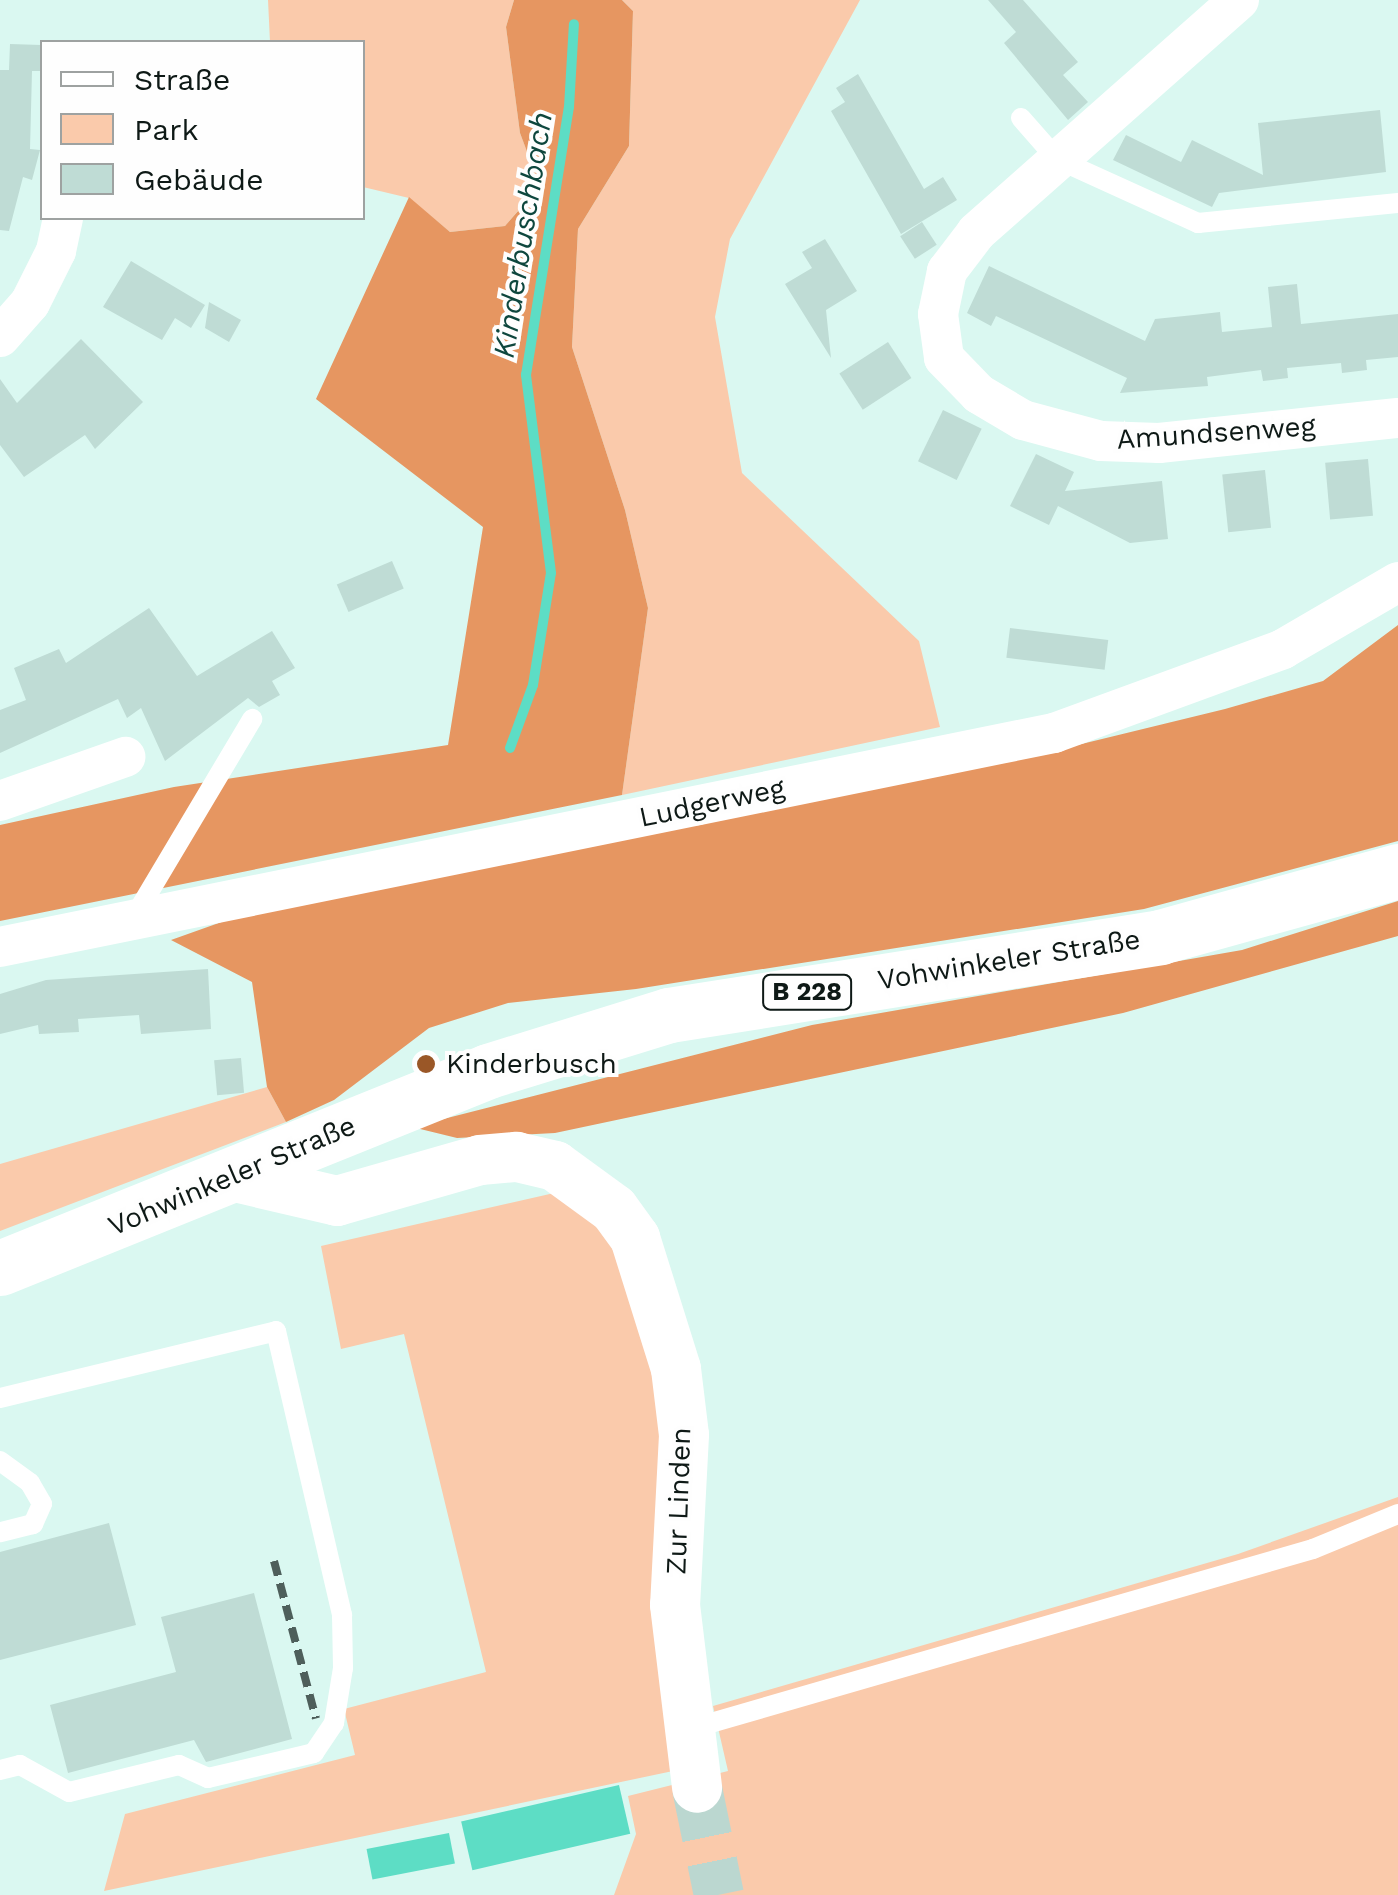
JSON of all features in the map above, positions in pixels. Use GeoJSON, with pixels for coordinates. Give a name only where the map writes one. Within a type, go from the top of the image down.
{"type":"FeatureCollection","features":[{"type":"Feature","properties":{"kind":"main road","name":"Vohwinkeler Straße"},"geometry":{"type":"LineString","coordinates":[[0,1268],[235,1178],[488,1072],[670,1014],[1160,936],[1398,871]]}},
{"type":"Feature","properties":{"kind":"street","name":"Amundsenweg"},"geometry":{"type":"LineString","coordinates":[[1238,0],[976,232],[947,272],[938,314],[944,358],[979,394],[1024,420],[1101,441],[1159,443],[1398,418]]}},
{"type":"Feature","properties":{"kind":"street"},"geometry":{"type":"LineString","coordinates":[[0,337],[30,303],[56,251],[63,220]]}},
{"type":"Feature","properties":{"kind":"street","name":"Ludgerweg"},"geometry":{"type":"LineString","coordinates":[[0,947],[1054,733],[1282,649],[1398,582]]}},
{"type":"Feature","properties":{"kind":"street"},"geometry":{"type":"LineString","coordinates":[[0,801],[125,757]]}},
{"type":"Feature","properties":{"kind":"street","name":"Zur Linden"},"geometry":{"type":"LineString","coordinates":[[235,1178],[337,1201],[480,1160],[517,1158],[555,1166],[614,1209],[635,1238],[662,1306],[676,1369],[684,1436],[675,1605],[697,1788]]}},
{"type":"Feature","properties":{"kind":"lane"},"geometry":{"type":"LineString","coordinates":[[1020,118],[1057,160],[1198,223],[1398,203]]}},
{"type":"Feature","properties":{"kind":"lane"},"geometry":{"type":"LineString","coordinates":[[132,921],[252,719]]}},
{"type":"Feature","properties":{"kind":"lane"},"geometry":{"type":"LineString","coordinates":[[0,1398],[276,1330],[342,1615],[343,1668],[334,1722],[314,1754],[208,1778],[179,1765],[68,1792],[20,1765],[0,1770]]}},
{"type":"Feature","properties":{"kind":"lane"},"geometry":{"type":"LineString","coordinates":[[0,1462],[30,1483],[42,1504],[33,1524],[0,1532]]}},
{"type":"Feature","properties":{"kind":"lane"},"geometry":{"type":"LineString","coordinates":[[688,1730],[1313,1549],[1398,1514]]}},
{"type":"Feature","properties":{"kind":"green space"},"geometry":{"type":"Polygon","coordinates":[[[268,0],[514,0],[506,27],[520,133],[540,185],[505,226],[450,232],[409,198],[365,187],[365,40],[270,40],[268,0]]]}},
{"type":"Feature","properties":{"kind":"green space"},"geometry":{"type":"Polygon","coordinates":[[[622,0],[860,0],[730,239],[715,317],[742,473],[919,641],[940,727],[622,795],[648,608],[625,510],[572,347],[578,229],[629,146],[633,11],[622,0]]]}},
{"type":"Feature","properties":{"kind":"green space"},"geometry":{"type":"Polygon","coordinates":[[[267,1087],[286,1122],[0,1231],[0,1164],[267,1087]]]}},
{"type":"Feature","properties":{"kind":"green space"},"geometry":{"type":"Polygon","coordinates":[[[563,1191],[602,1224],[656,1346],[673,1771],[104,1891],[125,1814],[355,1755],[344,1709],[486,1672],[404,1334],[341,1349],[321,1246],[563,1191]]]}},
{"type":"Feature","properties":{"kind":"green space"},"geometry":{"type":"Polygon","coordinates":[[[1398,1497],[1398,1895],[614,1895],[636,1834],[628,1796],[728,1771],[713,1706],[1238,1554],[1398,1497]]]}},
{"type":"Feature","properties":{"kind":"shaded area"},"geometry":{"type":"Polygon","coordinates":[[[514,0],[622,0],[633,11],[629,146],[578,229],[572,347],[625,510],[648,608],[622,795],[0,921],[0,825],[174,787],[448,745],[483,527],[316,399],[409,197],[450,232],[505,226],[540,186],[520,133],[506,27],[514,0]]]}},
{"type":"Feature","properties":{"kind":"shaded area"},"geometry":{"type":"Polygon","coordinates":[[[1398,625],[1398,841],[1144,909],[636,989],[508,1003],[429,1028],[334,1100],[286,1122],[267,1087],[252,982],[171,940],[230,919],[1020,759],[1225,709],[1323,681],[1398,625]]]}},
{"type":"Feature","properties":{"kind":"shaded area"},"geometry":{"type":"Polygon","coordinates":[[[1398,901],[1398,936],[1123,1013],[555,1133],[457,1138],[412,1127],[812,1025],[1242,950],[1398,901]]]}},
{"type":"Feature","properties":{"kind":"shaded area"},"geometry":{"type":"Polygon","coordinates":[[[619,1785],[630,1834],[472,1870],[461,1821],[619,1785]]]}},
{"type":"Feature","properties":{"kind":"shaded area"},"geometry":{"type":"Polygon","coordinates":[[[449,1833],[455,1863],[372,1879],[367,1849],[449,1833]]]}},
{"type":"Feature","properties":{"kind":"building"},"geometry":{"type":"Polygon","coordinates":[[[988,0],[1023,0],[1078,62],[1063,75],[1088,102],[1068,120],[1004,43],[1016,32],[988,0]]]}},
{"type":"Feature","properties":{"kind":"building"},"geometry":{"type":"Polygon","coordinates":[[[10,44],[40,45],[40,71],[32,71],[30,149],[40,150],[32,180],[23,177],[9,231],[0,230],[0,70],[9,70],[10,44]]]}},
{"type":"Feature","properties":{"kind":"building"},"geometry":{"type":"Polygon","coordinates":[[[858,74],[924,189],[943,177],[957,200],[901,234],[831,111],[845,102],[836,88],[858,74]]]}},
{"type":"Feature","properties":{"kind":"building"},"geometry":{"type":"Polygon","coordinates":[[[1380,110],[1386,172],[1219,193],[1212,207],[1113,160],[1126,135],[1181,162],[1192,140],[1263,175],[1258,123],[1380,110]]]}},
{"type":"Feature","properties":{"kind":"building"},"geometry":{"type":"Polygon","coordinates":[[[922,222],[937,245],[915,259],[900,236],[922,222]]]}},
{"type":"Feature","properties":{"kind":"building"},"geometry":{"type":"Polygon","coordinates":[[[825,239],[857,291],[826,310],[831,358],[785,284],[812,268],[802,252],[825,239]]]}},
{"type":"Feature","properties":{"kind":"building"},"geometry":{"type":"Polygon","coordinates":[[[131,261],[205,305],[191,328],[175,318],[162,340],[103,307],[131,261]]]}},
{"type":"Feature","properties":{"kind":"building"},"geometry":{"type":"Polygon","coordinates":[[[989,266],[1145,341],[1155,319],[1220,312],[1222,332],[1272,327],[1268,287],[1297,284],[1301,324],[1398,314],[1398,357],[1366,360],[1367,370],[1342,373],[1341,363],[1287,368],[1288,378],[1263,381],[1261,370],[1207,377],[1208,386],[1120,393],[1127,378],[996,316],[991,326],[967,313],[989,266]]]}},
{"type":"Feature","properties":{"kind":"building"},"geometry":{"type":"Polygon","coordinates":[[[209,302],[241,320],[229,342],[205,328],[209,302]]]}},
{"type":"Feature","properties":{"kind":"building"},"geometry":{"type":"Polygon","coordinates":[[[81,339],[143,402],[95,449],[85,435],[24,477],[0,445],[0,379],[17,403],[81,339]]]}},
{"type":"Feature","properties":{"kind":"building"},"geometry":{"type":"Polygon","coordinates":[[[888,342],[911,378],[863,410],[839,374],[888,342]]]}},
{"type":"Feature","properties":{"kind":"building"},"geometry":{"type":"Polygon","coordinates":[[[943,410],[982,429],[957,480],[918,461],[943,410]]]}},
{"type":"Feature","properties":{"kind":"building"},"geometry":{"type":"Polygon","coordinates":[[[1036,454],[1074,472],[1065,491],[1162,481],[1168,539],[1130,543],[1058,506],[1049,525],[1010,506],[1036,454]]]}},
{"type":"Feature","properties":{"kind":"building"},"geometry":{"type":"Polygon","coordinates":[[[1368,459],[1373,516],[1330,520],[1325,463],[1368,459]]]}},
{"type":"Feature","properties":{"kind":"building"},"geometry":{"type":"Polygon","coordinates":[[[1265,470],[1271,528],[1228,532],[1222,474],[1265,470]]]}},
{"type":"Feature","properties":{"kind":"building"},"geometry":{"type":"Polygon","coordinates":[[[392,561],[404,589],[348,612],[337,584],[392,561]]]}},
{"type":"Feature","properties":{"kind":"building"},"geometry":{"type":"Polygon","coordinates":[[[149,608],[197,676],[272,631],[295,668],[272,681],[280,695],[259,707],[248,698],[165,761],[141,708],[127,718],[118,699],[0,753],[0,710],[26,700],[14,668],[59,649],[66,663],[149,608]]]}},
{"type":"Feature","properties":{"kind":"building"},"geometry":{"type":"Polygon","coordinates":[[[1010,628],[1108,640],[1105,670],[1006,658],[1010,628]]]}},
{"type":"Feature","properties":{"kind":"building"},"geometry":{"type":"Polygon","coordinates":[[[208,969],[211,1029],[141,1034],[139,1015],[78,1019],[79,1032],[39,1034],[38,1025],[0,1034],[0,994],[46,980],[208,969]]]}},
{"type":"Feature","properties":{"kind":"building"},"geometry":{"type":"Polygon","coordinates":[[[241,1058],[244,1093],[217,1095],[214,1060],[241,1058]]]}},
{"type":"Feature","properties":{"kind":"building"},"geometry":{"type":"Polygon","coordinates":[[[109,1523],[136,1625],[0,1660],[0,1552],[109,1523]]]}},
{"type":"Feature","properties":{"kind":"building"},"geometry":{"type":"Polygon","coordinates":[[[254,1593],[292,1739],[206,1762],[194,1740],[68,1773],[50,1705],[176,1672],[161,1617],[254,1593]]]}},
{"type":"Feature","properties":{"kind":"waterway","name":"Kinderbuschbach"},"geometry":{"type":"LineString","coordinates":[[510,748],[533,685],[551,573],[526,375],[569,107],[574,24]]}},
{"type":"Feature","properties":{"kind":"tunnel"},"geometry":{"type":"LineString","coordinates":[[697,1788],[719,1895]]}},
{"type":"Feature","properties":{"kind":"railway"},"geometry":{"type":"LineString","coordinates":[[274,1561],[316,1719]]}},
{"type":"Feature","properties":{"kind":"place","name":"Kinderbusch"},"geometry":{"type":"Point","coordinates":[426,1064]}}]}
